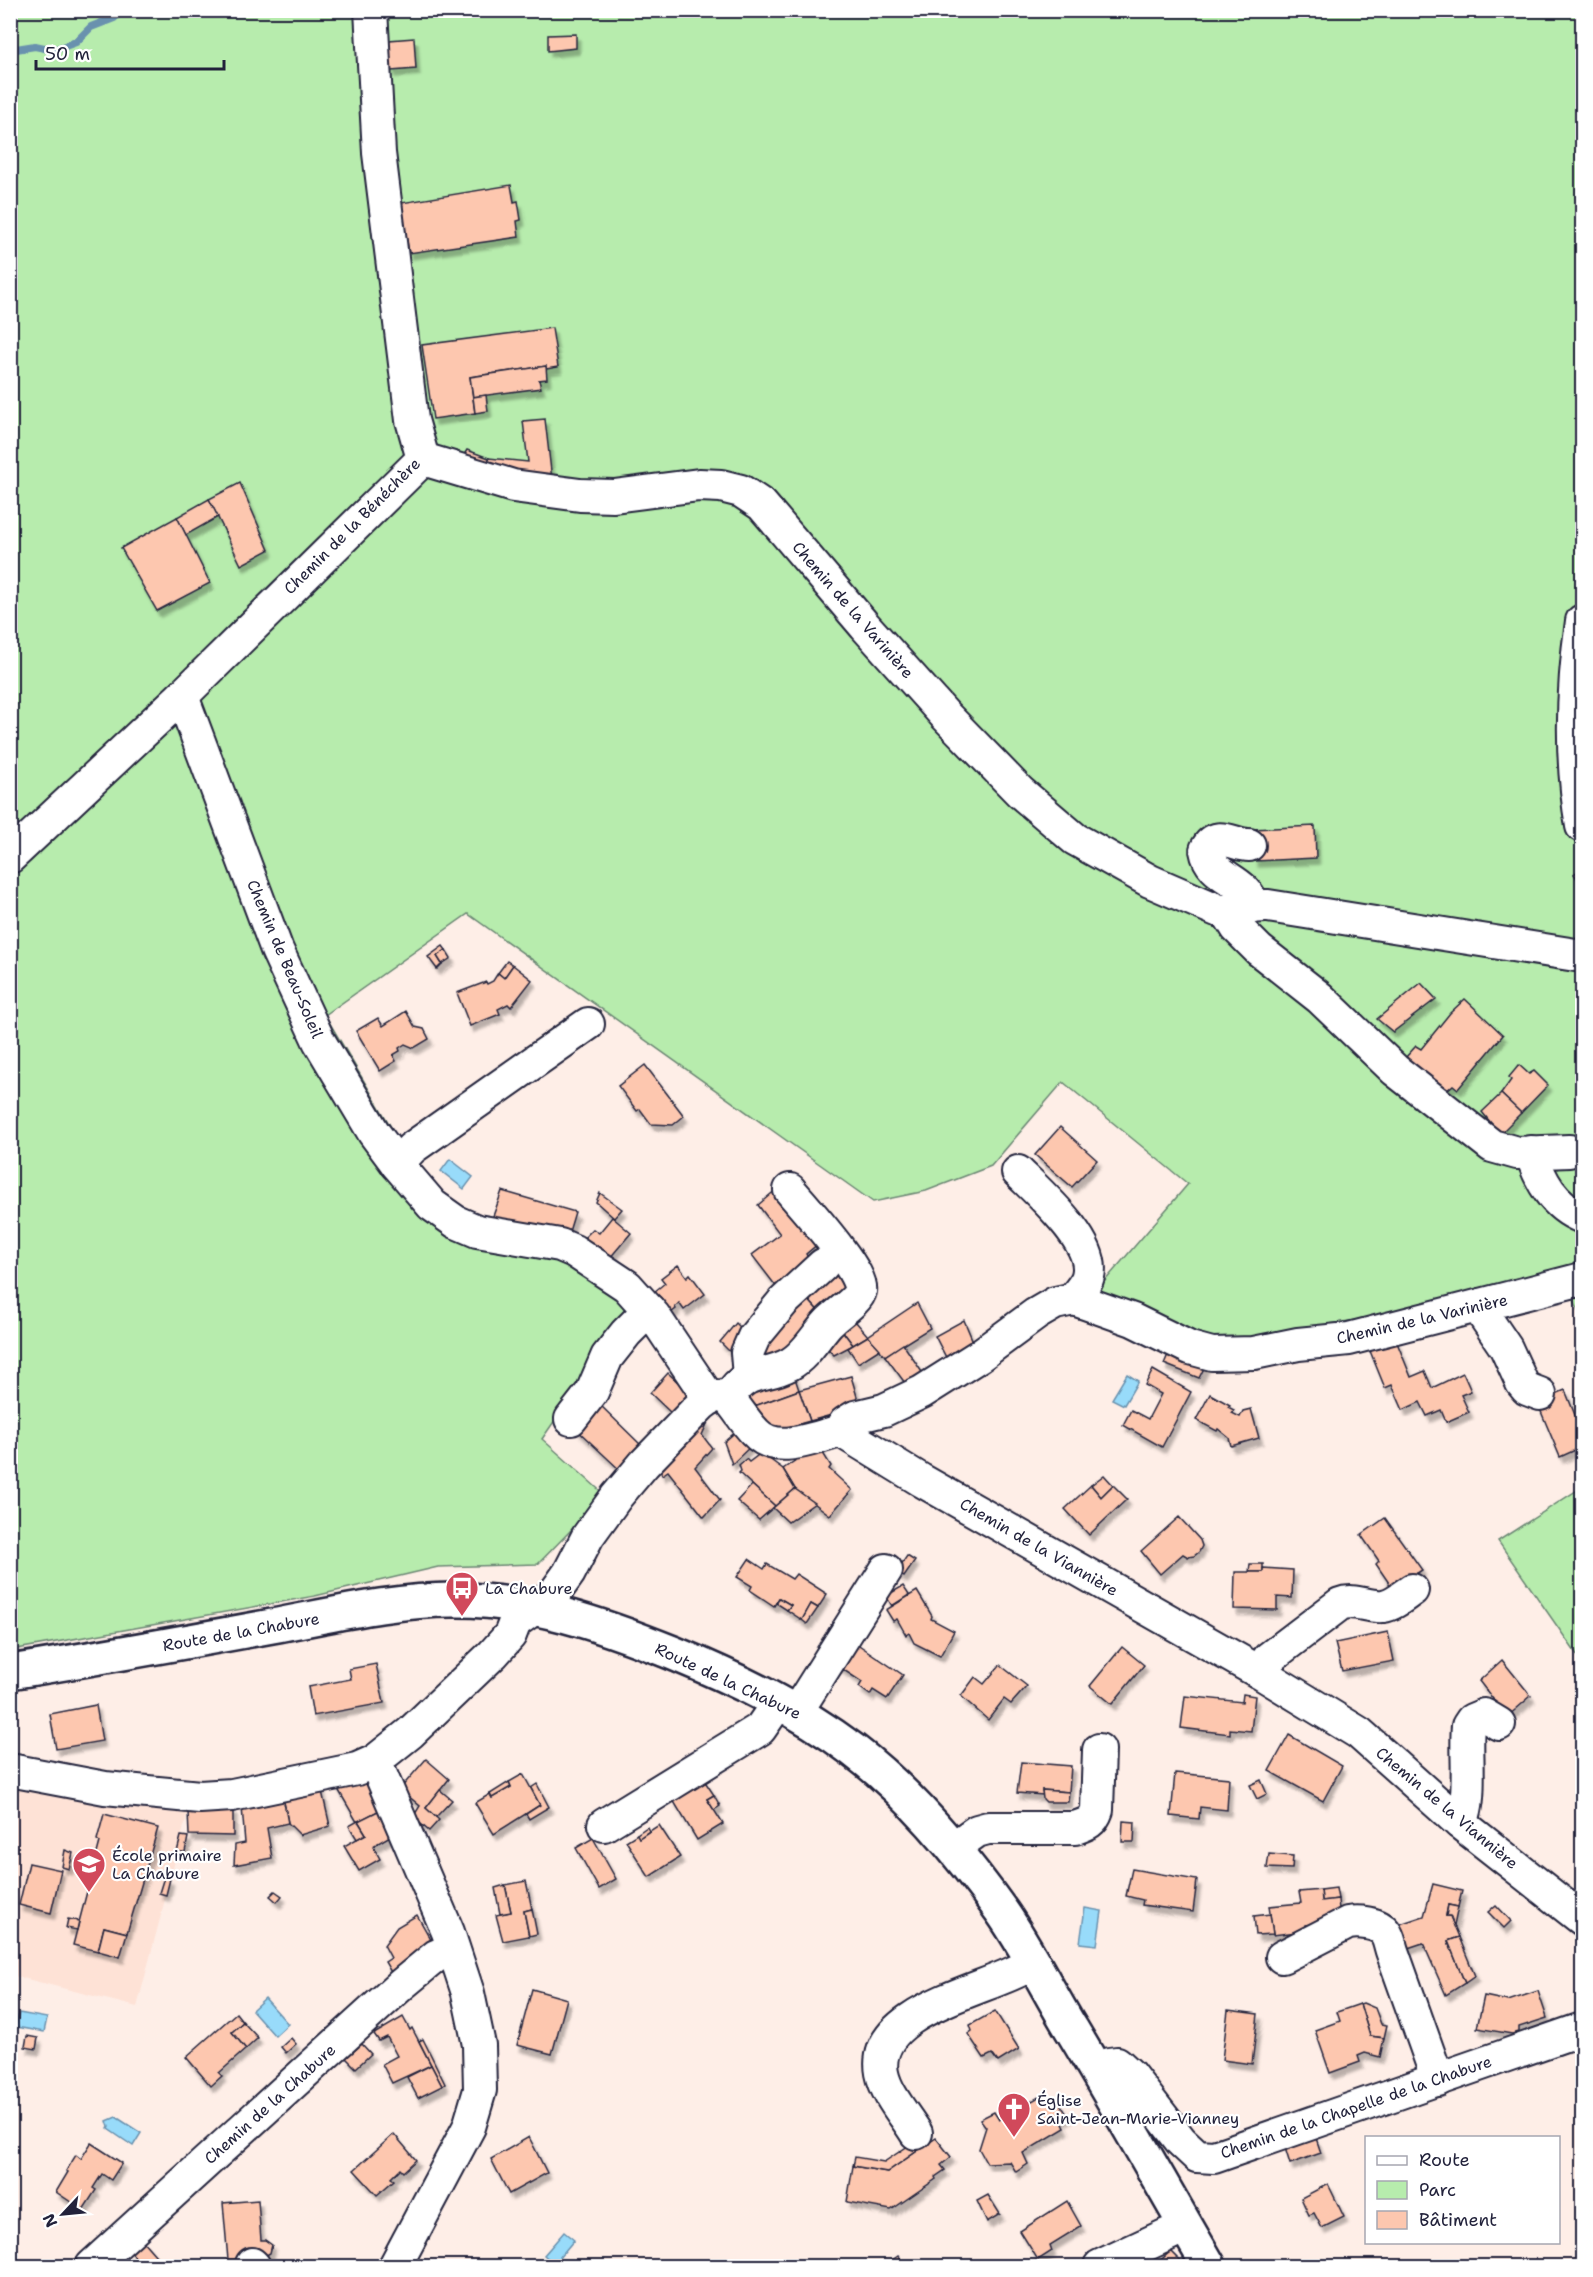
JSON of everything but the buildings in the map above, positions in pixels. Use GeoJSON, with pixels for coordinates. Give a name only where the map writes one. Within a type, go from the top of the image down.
{"type":"FeatureCollection","features":[{"type":"Feature","properties":{"kind":"main road","name":"Route de la Chabure"},"geometry":{"type":"LineString","coordinates":[[10,1672],[386,1605],[450,1599],[488,1600],[534,1608],[591,1623],[649,1643],[706,1667],[788,1707],[854,1751],[908,1798],[953,1848],[1003,1914],[1097,2070],[1209,2266]]}},
{"type":"Feature","properties":{"kind":"street","name":"Chemin de la Bénéchère"},"geometry":{"type":"LineString","coordinates":[[10,857],[182,696],[423,459],[412,420],[379,153],[371,10]]}},
{"type":"Feature","properties":{"kind":"street","name":"Chemin de la Varinière"},"geometry":{"type":"LineString","coordinates":[[423,459],[513,486],[580,495],[614,496],[699,485],[721,486],[741,491],[762,506],[945,715],[1036,806],[1075,839],[1140,876],[1217,910],[1268,906],[1582,956]]}},
{"type":"Feature","properties":{"kind":"street"},"geometry":{"type":"LineString","coordinates":[[1582,621],[1572,717],[1577,800],[1582,826]]}},
{"type":"Feature","properties":{"kind":"street","name":"Chemin de Beau-Soleil"},"geometry":{"type":"LineString","coordinates":[[182,696],[277,950],[319,1041],[374,1133],[397,1164],[432,1205],[456,1222],[477,1231],[560,1245],[574,1251],[627,1286],[729,1391]]}},
{"type":"Feature","properties":{"kind":"street"},"geometry":{"type":"LineString","coordinates":[[1249,845],[1221,838],[1214,840],[1206,850],[1212,865],[1249,893],[1240,909],[1237,928],[1259,950],[1320,998],[1416,1088],[1492,1146],[1516,1153],[1569,1151]]}},
{"type":"Feature","properties":{"kind":"street"},"geometry":{"type":"LineString","coordinates":[[397,1164],[412,1148],[588,1024]]}},
{"type":"Feature","properties":{"kind":"street"},"geometry":{"type":"LineString","coordinates":[[1531,1152],[1545,1185],[1559,1205],[1568,1212],[1582,1217]]}},
{"type":"Feature","properties":{"kind":"street"},"geometry":{"type":"LineString","coordinates":[[729,1391],[755,1433],[766,1442],[782,1445],[841,1431],[845,1424],[855,1417],[884,1410],[922,1392],[980,1356],[1036,1314],[1055,1303],[1074,1299],[1089,1275],[1086,1252],[1049,1202],[1018,1172]]}},
{"type":"Feature","properties":{"kind":"street"},"geometry":{"type":"LineString","coordinates":[[10,1770],[105,1788],[200,1797],[232,1795],[357,1769],[375,1761],[446,1700],[510,1635],[515,1622],[554,1594],[569,1573],[588,1536],[630,1480],[729,1391],[798,1359],[829,1321],[858,1296],[861,1288],[860,1281],[828,1253],[789,1191]]}},
{"type":"Feature","properties":{"kind":"street"},"geometry":{"type":"LineString","coordinates":[[729,1391],[754,1337],[828,1253]]}},
{"type":"Feature","properties":{"kind":"street","name":"Chemin de la Varinière"},"geometry":{"type":"LineString","coordinates":[[1074,1299],[1133,1320],[1190,1348],[1212,1354],[1254,1353],[1298,1344],[1349,1339],[1582,1279]]}},
{"type":"Feature","properties":{"kind":"street"},"geometry":{"type":"LineString","coordinates":[[1481,1305],[1485,1317],[1506,1348],[1522,1383],[1527,1389],[1540,1394]]}},
{"type":"Feature","properties":{"kind":"street"},"geometry":{"type":"LineString","coordinates":[[571,1419],[592,1392],[607,1357],[626,1333],[649,1310]]}},
{"type":"Feature","properties":{"kind":"street","name":"Chemin de la Viannière"},"geometry":{"type":"LineString","coordinates":[[841,1431],[931,1486],[1259,1672],[1359,1733],[1460,1823],[1582,1919]]}},
{"type":"Feature","properties":{"kind":"street"},"geometry":{"type":"LineString","coordinates":[[604,1825],[760,1729],[788,1707],[886,1570]]}},
{"type":"Feature","properties":{"kind":"street"},"geometry":{"type":"LineString","coordinates":[[1259,1672],[1269,1658],[1341,1604],[1347,1601],[1375,1606],[1389,1605],[1412,1590]]}},
{"type":"Feature","properties":{"kind":"street"},"geometry":{"type":"LineString","coordinates":[[1460,1823],[1464,1817],[1466,1804],[1468,1726],[1472,1720],[1484,1715],[1499,1724]]}},
{"type":"Feature","properties":{"kind":"street"},"geometry":{"type":"LineString","coordinates":[[953,1848],[977,1831],[988,1828],[1075,1828],[1087,1824],[1094,1818],[1097,1810],[1099,1749]]}},
{"type":"Feature","properties":{"kind":"street"},"geometry":{"type":"LineString","coordinates":[[375,1761],[407,1832],[453,1949],[468,1993],[479,2045],[480,2090],[469,2127],[395,2266]]}},
{"type":"Feature","properties":{"kind":"street"},"geometry":{"type":"LineString","coordinates":[[1282,1957],[1348,1923],[1356,1921],[1379,1927],[1385,1932],[1438,2080]]}},
{"type":"Feature","properties":{"kind":"street","name":"Chemin de la Chabure"},"geometry":{"type":"LineString","coordinates":[[92,2266],[401,1984],[436,1956],[453,1949]]}},
{"type":"Feature","properties":{"kind":"street"},"geometry":{"type":"LineString","coordinates":[[916,2133],[887,2088],[882,2073],[882,2055],[889,2040],[905,2023],[926,2009],[1007,1978],[1032,1963]]}},
{"type":"Feature","properties":{"kind":"street","name":"Chemin de la Chapelle de la Chabure"},"geometry":{"type":"LineString","coordinates":[[1097,2070],[1117,2063],[1130,2075],[1180,2141],[1197,2156],[1214,2157],[1582,2029]]}},
{"type":"Feature","properties":{"kind":"street"},"geometry":{"type":"LineString","coordinates":[[1100,2266],[1186,2226]]}},
{"type":"Feature","properties":{"kind":"shaded area","name":"École primaire La Chabure"},"geometry":{"type":"Polygon","coordinates":[[[10,1782],[188,1811],[137,2007],[11,1975],[10,1782]]]}},
{"type":"Feature","properties":{"kind":"green space"},"geometry":{"type":"Polygon","coordinates":[[[11,11],[1582,11],[1582,1321],[1565,1275],[1453,1304],[1208,1344],[1092,1296],[1188,1184],[1063,1082],[991,1166],[926,1191],[873,1202],[468,914],[325,1015],[421,1178],[478,1221],[570,1261],[632,1309],[542,1439],[605,1495],[538,1564],[438,1567],[315,1596],[11,1650],[11,11]]]}},
{"type":"Feature","properties":{"kind":"green space"},"geometry":{"type":"Polygon","coordinates":[[[1582,1487],[1582,1662],[1498,1541],[1582,1487]]]}},
{"type":"Feature","properties":{"kind":"water"},"geometry":{"type":"Polygon","coordinates":[[[450,1159],[473,1177],[464,1189],[441,1171],[450,1159]]]}},
{"type":"Feature","properties":{"kind":"water"},"geometry":{"type":"Polygon","coordinates":[[[1127,1374],[1138,1381],[1124,1405],[1112,1399],[1127,1374]]]}},
{"type":"Feature","properties":{"kind":"water"},"geometry":{"type":"Polygon","coordinates":[[[1085,1908],[1102,1911],[1097,1945],[1080,1943],[1085,1908]]]}},
{"type":"Feature","properties":{"kind":"water"},"geometry":{"type":"Polygon","coordinates":[[[265,1998],[288,2024],[275,2036],[252,2010],[265,1998]]]}},
{"type":"Feature","properties":{"kind":"water"},"geometry":{"type":"Polygon","coordinates":[[[19,2013],[47,2018],[44,2032],[16,2027],[19,2013]]]}},
{"type":"Feature","properties":{"kind":"water"},"geometry":{"type":"Polygon","coordinates":[[[116,2117],[141,2133],[133,2146],[108,2129],[107,2121],[116,2117]]]}},
{"type":"Feature","properties":{"kind":"water"},"geometry":{"type":"Polygon","coordinates":[[[564,2232],[574,2240],[554,2264],[544,2255],[564,2232]]]}},
{"type":"Feature","properties":{"kind":"waterway"},"geometry":{"type":"LineString","coordinates":[[10,50],[35,46],[54,50],[76,42],[91,27],[114,18],[123,10]]}},
{"type":"Feature","properties":{"kind":"place","name":"La Chabure"},"geometry":{"type":"Point","coordinates":[462,1617]}},
{"type":"Feature","properties":{"kind":"place","name":"École primaire La Chabure"},"geometry":{"type":"Point","coordinates":[89,1893]}},
{"type":"Feature","properties":{"kind":"place","name":"Église Saint-Jean-Marie-Vianney"},"geometry":{"type":"Point","coordinates":[1014,2138]}}]}
